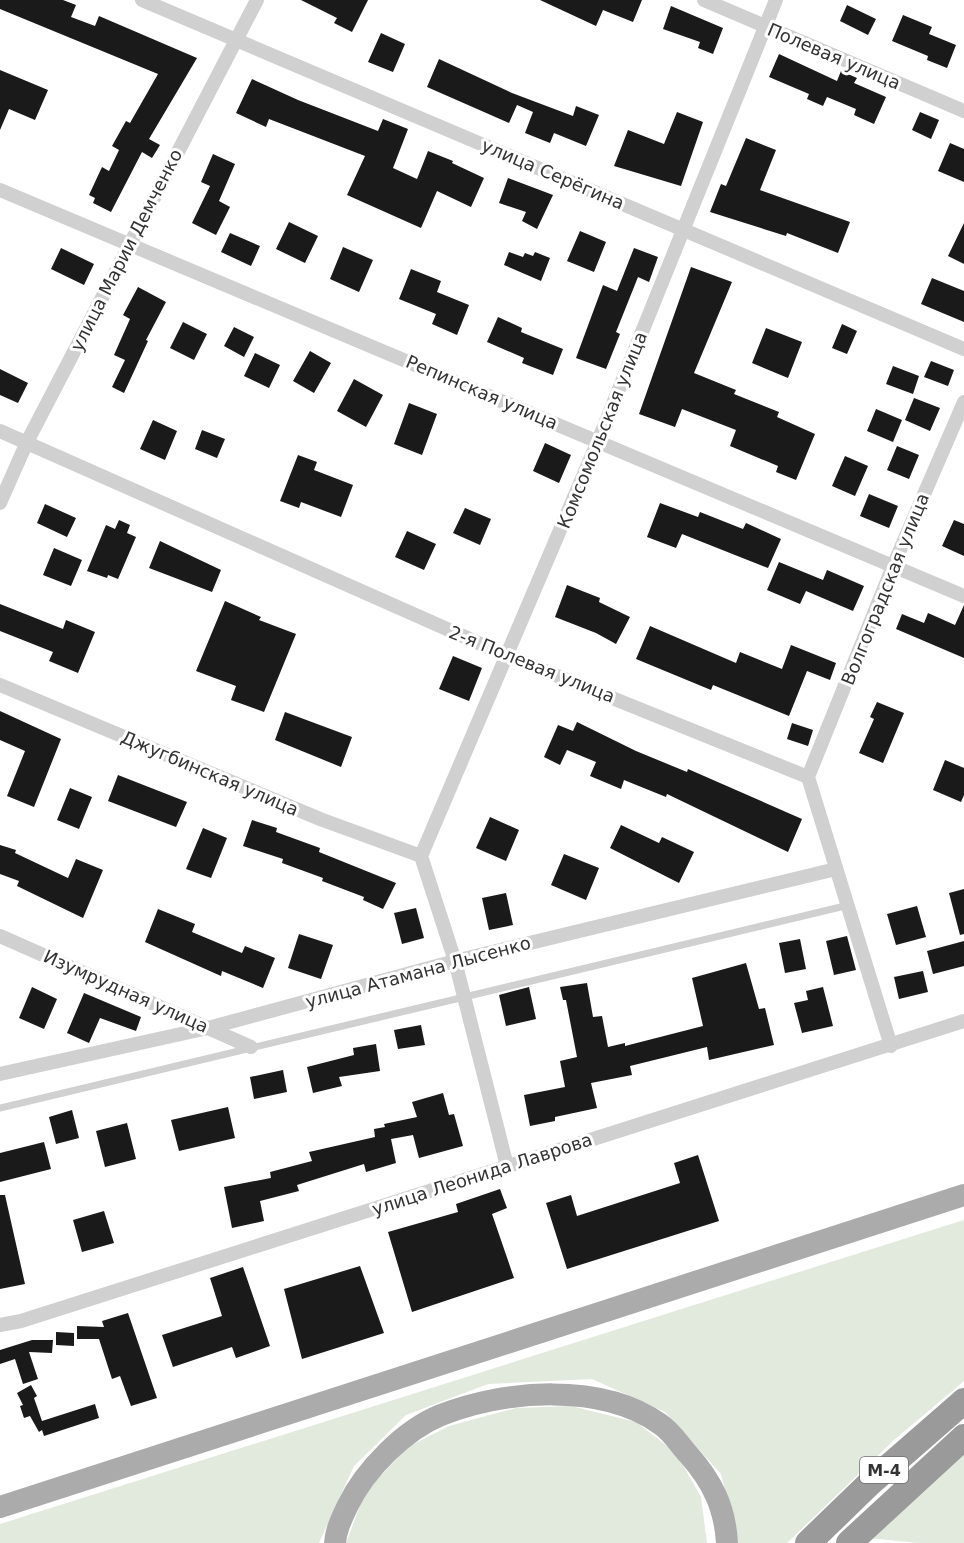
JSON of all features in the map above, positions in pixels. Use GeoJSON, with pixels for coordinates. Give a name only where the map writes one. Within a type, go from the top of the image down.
{"type":"FeatureCollection","features":[{"type":"Feature","properties":{"kind":"highway","name":"М-4"},"geometry":{"type":"LineString","coordinates":[[808,1543],[870,1483],[964,1401]]}},
{"type":"Feature","properties":{"kind":"highway","name":"М-4"},"geometry":{"type":"LineString","coordinates":[[849,1543],[964,1437]]}},
{"type":"Feature","properties":{"kind":"main road"},"geometry":{"type":"LineString","coordinates":[[0,1507],[964,1195]]}},
{"type":"Feature","properties":{"kind":"main road"},"geometry":{"type":"LineString","coordinates":[[335,1543],[336,1530],[357,1485],[392,1447],[440,1416],[523,1395],[574,1394],[615,1402],[661,1424],[693,1460],[716,1492],[723,1509],[727,1543]]}},
{"type":"Feature","properties":{"kind":"street","name":"улица Серёгина"},"geometry":{"type":"LineString","coordinates":[[142,0],[964,349]]}},
{"type":"Feature","properties":{"kind":"street","name":"улица Марии Демченко"},"geometry":{"type":"LineString","coordinates":[[0,503],[27,442],[257,0]]}},
{"type":"Feature","properties":{"kind":"street","name":"Полевая улица"},"geometry":{"type":"LineString","coordinates":[[704,0],[964,111]]}},
{"type":"Feature","properties":{"kind":"street","name":"Комсомольская улица"},"geometry":{"type":"LineString","coordinates":[[421,856],[598,441],[776,0]]}},
{"type":"Feature","properties":{"kind":"street","name":"Репинская улица"},"geometry":{"type":"LineString","coordinates":[[0,190],[964,596]]}},
{"type":"Feature","properties":{"kind":"street","name":"Волгоградская улица"},"geometry":{"type":"LineString","coordinates":[[808,777],[892,566],[964,402]]}},
{"type":"Feature","properties":{"kind":"street","name":"2-я Полевая улица"},"geometry":{"type":"LineString","coordinates":[[0,431],[508,656],[808,777]]}},
{"type":"Feature","properties":{"kind":"street","name":"Джугбинская улица"},"geometry":{"type":"LineString","coordinates":[[0,685],[320,819],[421,856]]}},
{"type":"Feature","properties":{"kind":"street"},"geometry":{"type":"LineString","coordinates":[[808,777],[891,1046]]}},
{"type":"Feature","properties":{"kind":"street"},"geometry":{"type":"LineString","coordinates":[[421,856],[455,961],[507,1166]]}},
{"type":"Feature","properties":{"kind":"street","name":"улица Атамана Лысенко"},"geometry":{"type":"LineString","coordinates":[[0,1074],[208,1028],[455,961],[836,868]]}},
{"type":"Feature","properties":{"kind":"street","name":"Изумрудная улица"},"geometry":{"type":"LineString","coordinates":[[0,936],[251,1047]]}},
{"type":"Feature","properties":{"kind":"street","name":"улица Леонида Лаврова"},"geometry":{"type":"LineString","coordinates":[[0,1325],[21,1321],[964,1021]]}},
{"type":"Feature","properties":{"kind":"lane"},"geometry":{"type":"LineString","coordinates":[[0,1108],[849,906]]}},
{"type":"Feature","properties":{"kind":"shaded area"},"geometry":{"type":"Polygon","coordinates":[[[964,1220],[964,1381],[894,1440],[787,1543],[738,1543],[721,1474],[665,1412],[592,1379],[488,1384],[406,1415],[354,1466],[319,1543],[0,1543],[0,1524],[964,1220]]]}},
{"type":"Feature","properties":{"kind":"shaded area"},"geometry":{"type":"Polygon","coordinates":[[[571,1406],[636,1422],[676,1453],[701,1497],[707,1543],[346,1543],[365,1492],[408,1447],[449,1426],[516,1408],[571,1406]]]}},
{"type":"Feature","properties":{"kind":"shaded area"},"geometry":{"type":"Polygon","coordinates":[[[964,1451],[964,1543],[919,1543],[868,1538],[964,1451]]]}},
{"type":"Feature","properties":{"kind":"building"},"geometry":{"type":"Polygon","coordinates":[[[0,0],[63,0],[76,5],[71,17],[95,26],[99,16],[197,58],[149,139],[160,145],[152,158],[142,152],[111,212],[93,203],[95,198],[89,195],[102,167],[109,171],[119,150],[112,146],[126,121],[130,123],[158,74],[0,9],[0,0]]]}},
{"type":"Feature","properties":{"kind":"building"},"geometry":{"type":"Polygon","coordinates":[[[301,0],[368,0],[352,32],[334,23],[337,18],[301,0]]]}},
{"type":"Feature","properties":{"kind":"building"},"geometry":{"type":"Polygon","coordinates":[[[540,0],[642,0],[633,22],[603,10],[596,26],[540,0]]]}},
{"type":"Feature","properties":{"kind":"building"},"geometry":{"type":"Polygon","coordinates":[[[847,5],[876,19],[868,35],[840,21],[847,5]]]}},
{"type":"Feature","properties":{"kind":"building"},"geometry":{"type":"Polygon","coordinates":[[[671,6],[723,28],[713,54],[698,48],[700,42],[663,29],[671,6]]]}},
{"type":"Feature","properties":{"kind":"building"},"geometry":{"type":"Polygon","coordinates":[[[903,15],[932,27],[929,34],[956,45],[947,68],[927,60],[928,56],[892,41],[903,15]]]}},
{"type":"Feature","properties":{"kind":"building"},"geometry":{"type":"Polygon","coordinates":[[[381,33],[405,44],[393,72],[368,62],[381,33]]]}},
{"type":"Feature","properties":{"kind":"building"},"geometry":{"type":"Polygon","coordinates":[[[779,54],[837,81],[841,71],[857,78],[854,83],[886,97],[874,124],[854,115],[856,109],[827,97],[823,106],[807,99],[809,94],[769,77],[779,54]]]}},
{"type":"Feature","properties":{"kind":"building"},"geometry":{"type":"Polygon","coordinates":[[[439,59],[512,93],[573,116],[576,106],[599,115],[586,146],[554,133],[550,143],[525,133],[533,112],[517,105],[509,123],[427,87],[439,59]]]}},
{"type":"Feature","properties":{"kind":"building"},"geometry":{"type":"Polygon","coordinates":[[[0,70],[48,90],[35,120],[9,109],[0,130],[0,70]]]}},
{"type":"Feature","properties":{"kind":"building"},"geometry":{"type":"Polygon","coordinates":[[[252,79],[298,100],[378,131],[383,119],[408,129],[393,168],[417,179],[428,151],[453,161],[452,163],[484,178],[471,207],[437,191],[421,228],[347,195],[365,156],[269,119],[266,127],[236,113],[252,79]]]}},
{"type":"Feature","properties":{"kind":"building"},"geometry":{"type":"Polygon","coordinates":[[[677,112],[703,122],[681,186],[614,166],[628,130],[664,144],[677,112]]]}},
{"type":"Feature","properties":{"kind":"building"},"geometry":{"type":"Polygon","coordinates":[[[920,112],[939,120],[931,139],[912,130],[920,112]]]}},
{"type":"Feature","properties":{"kind":"building"},"geometry":{"type":"Polygon","coordinates":[[[746,138],[776,150],[760,190],[850,222],[838,253],[787,233],[786,236],[710,212],[721,184],[726,186],[746,138]]]}},
{"type":"Feature","properties":{"kind":"building"},"geometry":{"type":"Polygon","coordinates":[[[950,143],[964,149],[964,182],[938,171],[950,143]]]}},
{"type":"Feature","properties":{"kind":"building"},"geometry":{"type":"Polygon","coordinates":[[[213,154],[235,164],[219,201],[230,207],[216,235],[192,223],[210,186],[201,182],[213,154]]]}},
{"type":"Feature","properties":{"kind":"building"},"geometry":{"type":"Polygon","coordinates":[[[508,178],[553,195],[537,229],[522,221],[526,212],[499,203],[508,178]]]}},
{"type":"Feature","properties":{"kind":"building"},"geometry":{"type":"Polygon","coordinates":[[[289,222],[318,236],[305,263],[276,249],[289,222]]]}},
{"type":"Feature","properties":{"kind":"building"},"geometry":{"type":"Polygon","coordinates":[[[964,223],[964,264],[948,256],[964,223]]]}},
{"type":"Feature","properties":{"kind":"building"},"geometry":{"type":"Polygon","coordinates":[[[580,231],[606,242],[594,272],[567,261],[580,231]]]}},
{"type":"Feature","properties":{"kind":"building"},"geometry":{"type":"Polygon","coordinates":[[[230,233],[260,246],[251,266],[221,252],[230,233]]]}},
{"type":"Feature","properties":{"kind":"building"},"geometry":{"type":"Polygon","coordinates":[[[343,247],[373,260],[359,292],[330,279],[343,247]]]}},
{"type":"Feature","properties":{"kind":"building"},"geometry":{"type":"Polygon","coordinates":[[[61,248],[94,264],[84,285],[51,269],[61,248]]]}},
{"type":"Feature","properties":{"kind":"building"},"geometry":{"type":"Polygon","coordinates":[[[634,248],[658,257],[649,282],[638,277],[616,332],[620,334],[606,369],[576,358],[603,285],[617,291],[634,248]]]}},
{"type":"Feature","properties":{"kind":"building"},"geometry":{"type":"Polygon","coordinates":[[[509,252],[523,257],[525,253],[533,256],[535,252],[550,258],[541,281],[504,265],[509,252]]]}},
{"type":"Feature","properties":{"kind":"building"},"geometry":{"type":"Polygon","coordinates":[[[691,267],[732,282],[694,373],[736,390],[734,394],[779,412],[777,417],[815,434],[796,480],[776,472],[778,466],[730,446],[736,430],[682,409],[675,427],[639,414],[691,267]]]}},
{"type":"Feature","properties":{"kind":"building"},"geometry":{"type":"Polygon","coordinates":[[[411,269],[441,281],[437,292],[469,305],[457,335],[432,324],[436,314],[399,299],[411,269]]]}},
{"type":"Feature","properties":{"kind":"building"},"geometry":{"type":"Polygon","coordinates":[[[932,278],[964,291],[964,322],[921,304],[932,278]]]}},
{"type":"Feature","properties":{"kind":"building"},"geometry":{"type":"Polygon","coordinates":[[[138,287],[166,302],[146,340],[148,341],[124,393],[112,387],[125,360],[114,355],[130,319],[123,315],[138,287]]]}},
{"type":"Feature","properties":{"kind":"building"},"geometry":{"type":"Polygon","coordinates":[[[498,317],[522,328],[521,332],[563,349],[553,375],[522,363],[524,358],[487,342],[498,317]]]}},
{"type":"Feature","properties":{"kind":"building"},"geometry":{"type":"Polygon","coordinates":[[[183,322],[207,334],[194,360],[170,348],[183,322]]]}},
{"type":"Feature","properties":{"kind":"building"},"geometry":{"type":"Polygon","coordinates":[[[842,324],[857,331],[847,354],[832,348],[842,324]]]}},
{"type":"Feature","properties":{"kind":"building"},"geometry":{"type":"Polygon","coordinates":[[[234,327],[254,337],[244,357],[224,346],[234,327]]]}},
{"type":"Feature","properties":{"kind":"building"},"geometry":{"type":"Polygon","coordinates":[[[766,328],[802,342],[788,378],[752,363],[766,328]]]}},
{"type":"Feature","properties":{"kind":"building"},"geometry":{"type":"Polygon","coordinates":[[[310,351],[331,363],[314,393],[293,381],[310,351]]]}},
{"type":"Feature","properties":{"kind":"building"},"geometry":{"type":"Polygon","coordinates":[[[255,353],[280,365],[269,388],[244,376],[255,353]]]}},
{"type":"Feature","properties":{"kind":"building"},"geometry":{"type":"Polygon","coordinates":[[[931,361],[954,370],[948,386],[924,377],[931,361]]]}},
{"type":"Feature","properties":{"kind":"building"},"geometry":{"type":"Polygon","coordinates":[[[893,366],[919,376],[913,394],[886,384],[893,366]]]}},
{"type":"Feature","properties":{"kind":"building"},"geometry":{"type":"Polygon","coordinates":[[[0,369],[28,383],[18,403],[0,395],[0,369]]]}},
{"type":"Feature","properties":{"kind":"building"},"geometry":{"type":"Polygon","coordinates":[[[354,379],[383,395],[366,427],[337,411],[354,379]]]}},
{"type":"Feature","properties":{"kind":"building"},"geometry":{"type":"Polygon","coordinates":[[[914,398],[940,408],[930,431],[905,420],[914,398]]]}},
{"type":"Feature","properties":{"kind":"building"},"geometry":{"type":"Polygon","coordinates":[[[409,403],[437,414],[422,455],[394,444],[409,403]]]}},
{"type":"Feature","properties":{"kind":"building"},"geometry":{"type":"Polygon","coordinates":[[[876,409],[902,420],[893,442],[867,431],[876,409]]]}},
{"type":"Feature","properties":{"kind":"building"},"geometry":{"type":"Polygon","coordinates":[[[153,420],[177,431],[165,460],[140,449],[153,420]]]}},
{"type":"Feature","properties":{"kind":"building"},"geometry":{"type":"Polygon","coordinates":[[[202,430],[225,439],[217,458],[195,449],[202,430]]]}},
{"type":"Feature","properties":{"kind":"building"},"geometry":{"type":"Polygon","coordinates":[[[545,443],[571,455],[559,483],[533,471],[545,443]]]}},
{"type":"Feature","properties":{"kind":"building"},"geometry":{"type":"Polygon","coordinates":[[[897,446],[919,455],[909,479],[887,470],[897,446]]]}},
{"type":"Feature","properties":{"kind":"building"},"geometry":{"type":"Polygon","coordinates":[[[298,455],[317,462],[314,470],[353,485],[341,517],[301,502],[299,508],[280,501],[298,455]]]}},
{"type":"Feature","properties":{"kind":"building"},"geometry":{"type":"Polygon","coordinates":[[[845,456],[868,466],[855,496],[832,486],[845,456]]]}},
{"type":"Feature","properties":{"kind":"building"},"geometry":{"type":"Polygon","coordinates":[[[869,494],[898,506],[889,528],[860,516],[869,494]]]}},
{"type":"Feature","properties":{"kind":"building"},"geometry":{"type":"Polygon","coordinates":[[[660,503],[698,517],[700,512],[743,529],[746,523],[781,539],[768,568],[682,534],[676,548],[647,537],[660,503]]]}},
{"type":"Feature","properties":{"kind":"building"},"geometry":{"type":"Polygon","coordinates":[[[45,504],[76,518],[67,537],[37,523],[45,504]]]}},
{"type":"Feature","properties":{"kind":"building"},"geometry":{"type":"Polygon","coordinates":[[[465,508],[491,519],[480,545],[453,533],[465,508]]]}},
{"type":"Feature","properties":{"kind":"building"},"geometry":{"type":"Polygon","coordinates":[[[119,520],[130,525],[127,533],[136,537],[118,579],[87,571],[106,525],[115,529],[119,520]]]}},
{"type":"Feature","properties":{"kind":"building"},"geometry":{"type":"Polygon","coordinates":[[[954,520],[964,524],[964,556],[942,546],[954,520]]]}},
{"type":"Feature","properties":{"kind":"building"},"geometry":{"type":"Polygon","coordinates":[[[407,531],[436,544],[424,570],[395,557],[407,531]]]}},
{"type":"Feature","properties":{"kind":"building"},"geometry":{"type":"Polygon","coordinates":[[[160,541],[221,570],[212,592],[149,568],[160,541]]]}},
{"type":"Feature","properties":{"kind":"building"},"geometry":{"type":"Polygon","coordinates":[[[54,548],[82,560],[71,586],[43,575],[54,548]]]}},
{"type":"Feature","properties":{"kind":"building"},"geometry":{"type":"Polygon","coordinates":[[[779,562],[823,580],[827,570],[864,586],[853,611],[806,591],[800,604],[767,590],[779,562]]]}},
{"type":"Feature","properties":{"kind":"building"},"geometry":{"type":"Polygon","coordinates":[[[567,585],[600,598],[599,602],[630,617],[616,644],[596,633],[555,617],[567,585]]]}},
{"type":"Feature","properties":{"kind":"building"},"geometry":{"type":"Polygon","coordinates":[[[225,601],[261,617],[259,620],[296,634],[264,712],[231,700],[236,686],[196,671],[225,601]]]}},
{"type":"Feature","properties":{"kind":"building"},"geometry":{"type":"Polygon","coordinates":[[[0,604],[63,629],[66,620],[95,632],[78,673],[49,661],[53,652],[0,631],[0,604]]]}},
{"type":"Feature","properties":{"kind":"building"},"geometry":{"type":"Polygon","coordinates":[[[964,605],[964,658],[896,629],[902,614],[924,623],[928,613],[955,625],[964,605]]]}},
{"type":"Feature","properties":{"kind":"building"},"geometry":{"type":"Polygon","coordinates":[[[650,626],[736,663],[740,652],[782,669],[791,645],[836,663],[830,680],[807,671],[789,716],[713,685],[711,690],[636,659],[650,626]]]}},
{"type":"Feature","properties":{"kind":"building"},"geometry":{"type":"Polygon","coordinates":[[[453,656],[482,668],[469,701],[439,689],[453,656]]]}},
{"type":"Feature","properties":{"kind":"building"},"geometry":{"type":"Polygon","coordinates":[[[877,702],[904,713],[883,763],[859,753],[874,719],[870,717],[877,702]]]}},
{"type":"Feature","properties":{"kind":"building"},"geometry":{"type":"Polygon","coordinates":[[[0,711],[61,739],[34,807],[7,796],[25,751],[0,740],[0,711]]]}},
{"type":"Feature","properties":{"kind":"building"},"geometry":{"type":"Polygon","coordinates":[[[285,712],[352,737],[341,767],[275,740],[285,712]]]}},
{"type":"Feature","properties":{"kind":"building"},"geometry":{"type":"Polygon","coordinates":[[[577,722],[636,751],[687,772],[688,769],[802,819],[788,852],[667,794],[666,797],[624,780],[621,789],[590,776],[596,762],[567,750],[560,765],[544,757],[558,725],[573,731],[577,722]]]}},
{"type":"Feature","properties":{"kind":"building"},"geometry":{"type":"Polygon","coordinates":[[[792,723],[813,730],[808,746],[787,739],[792,723]]]}},
{"type":"Feature","properties":{"kind":"building"},"geometry":{"type":"Polygon","coordinates":[[[945,760],[964,768],[964,795],[961,802],[933,790],[945,760]]]}},
{"type":"Feature","properties":{"kind":"building"},"geometry":{"type":"Polygon","coordinates":[[[118,775],[187,802],[176,827],[108,801],[118,775]]]}},
{"type":"Feature","properties":{"kind":"building"},"geometry":{"type":"Polygon","coordinates":[[[70,788],[92,797],[79,829],[57,820],[70,788]]]}},
{"type":"Feature","properties":{"kind":"building"},"geometry":{"type":"Polygon","coordinates":[[[490,817],[519,830],[506,861],[476,848],[490,817]]]}},
{"type":"Feature","properties":{"kind":"building"},"geometry":{"type":"Polygon","coordinates":[[[252,820],[277,828],[276,832],[320,848],[319,852],[396,883],[383,909],[363,900],[364,897],[322,881],[323,878],[282,863],[283,859],[243,846],[252,820]]]}},
{"type":"Feature","properties":{"kind":"building"},"geometry":{"type":"Polygon","coordinates":[[[621,825],[659,843],[662,837],[694,852],[679,883],[610,848],[621,825]]]}},
{"type":"Feature","properties":{"kind":"building"},"geometry":{"type":"Polygon","coordinates":[[[203,828],[227,838],[211,878],[186,869],[203,828]]]}},
{"type":"Feature","properties":{"kind":"building"},"geometry":{"type":"Polygon","coordinates":[[[0,845],[16,850],[15,853],[68,878],[76,859],[103,870],[83,918],[17,886],[19,881],[0,874],[0,845]]]}},
{"type":"Feature","properties":{"kind":"building"},"geometry":{"type":"Polygon","coordinates":[[[564,854],[599,868],[586,900],[551,885],[564,854]]]}},
{"type":"Feature","properties":{"kind":"building"},"geometry":{"type":"Polygon","coordinates":[[[964,889],[964,934],[960,935],[949,893],[964,889]]]}},
{"type":"Feature","properties":{"kind":"building"},"geometry":{"type":"Polygon","coordinates":[[[506,893],[513,925],[489,930],[482,898],[506,893]]]}},
{"type":"Feature","properties":{"kind":"building"},"geometry":{"type":"Polygon","coordinates":[[[917,906],[926,937],[896,945],[887,914],[917,906]]]}},
{"type":"Feature","properties":{"kind":"building"},"geometry":{"type":"Polygon","coordinates":[[[416,908],[424,938],[402,944],[394,913],[416,908]]]}},
{"type":"Feature","properties":{"kind":"building"},"geometry":{"type":"Polygon","coordinates":[[[158,909],[195,924],[192,932],[242,953],[245,946],[275,958],[263,988],[222,971],[221,976],[145,942],[158,909]]]}},
{"type":"Feature","properties":{"kind":"building"},"geometry":{"type":"Polygon","coordinates":[[[299,934],[333,945],[321,979],[288,968],[299,934]]]}},
{"type":"Feature","properties":{"kind":"building"},"geometry":{"type":"Polygon","coordinates":[[[847,936],[856,970],[834,975],[826,941],[847,936]]]}},
{"type":"Feature","properties":{"kind":"building"},"geometry":{"type":"Polygon","coordinates":[[[800,939],[806,969],[785,973],[779,943],[800,939]]]}},
{"type":"Feature","properties":{"kind":"building"},"geometry":{"type":"Polygon","coordinates":[[[964,941],[964,966],[933,974],[927,951],[964,941]]]}},
{"type":"Feature","properties":{"kind":"building"},"geometry":{"type":"Polygon","coordinates":[[[746,963],[759,1009],[765,1008],[774,1045],[709,1060],[707,1047],[630,1066],[632,1075],[591,1083],[597,1108],[555,1117],[555,1121],[530,1126],[524,1095],[565,1087],[560,1061],[577,1057],[566,1000],[563,1000],[560,987],[587,983],[593,1017],[602,1016],[608,1047],[625,1043],[625,1046],[703,1026],[692,978],[746,963]]]}},
{"type":"Feature","properties":{"kind":"building"},"geometry":{"type":"Polygon","coordinates":[[[923,971],[928,992],[899,999],[894,977],[923,971]]]}},
{"type":"Feature","properties":{"kind":"building"},"geometry":{"type":"Polygon","coordinates":[[[32,987],[57,999],[44,1029],[19,1018],[32,987]]]}},
{"type":"Feature","properties":{"kind":"building"},"geometry":{"type":"Polygon","coordinates":[[[529,987],[536,1019],[506,1026],[499,995],[529,987]]]}},
{"type":"Feature","properties":{"kind":"building"},"geometry":{"type":"Polygon","coordinates":[[[823,987],[833,1026],[802,1033],[794,1003],[808,1000],[806,991],[823,987]]]}},
{"type":"Feature","properties":{"kind":"building"},"geometry":{"type":"Polygon","coordinates":[[[84,993],[141,1017],[136,1031],[100,1018],[89,1043],[67,1033],[84,993]]]}},
{"type":"Feature","properties":{"kind":"building"},"geometry":{"type":"Polygon","coordinates":[[[421,1025],[425,1045],[398,1049],[394,1030],[421,1025]]]}},
{"type":"Feature","properties":{"kind":"building"},"geometry":{"type":"Polygon","coordinates":[[[376,1044],[380,1071],[339,1077],[342,1086],[313,1093],[307,1067],[354,1055],[353,1048],[376,1044]]]}},
{"type":"Feature","properties":{"kind":"building"},"geometry":{"type":"Polygon","coordinates":[[[283,1070],[287,1092],[254,1099],[250,1077],[283,1070]]]}},
{"type":"Feature","properties":{"kind":"building"},"geometry":{"type":"Polygon","coordinates":[[[443,1093],[449,1115],[454,1114],[463,1146],[419,1158],[413,1135],[391,1139],[396,1163],[366,1172],[364,1164],[297,1185],[299,1191],[260,1201],[264,1221],[232,1228],[224,1187],[271,1178],[270,1172],[312,1161],[309,1152],[375,1137],[374,1129],[385,1127],[384,1124],[417,1117],[412,1102],[443,1093]]]}},
{"type":"Feature","properties":{"kind":"building"},"geometry":{"type":"Polygon","coordinates":[[[228,1107],[235,1138],[179,1151],[171,1120],[228,1107]]]}},
{"type":"Feature","properties":{"kind":"building"},"geometry":{"type":"Polygon","coordinates":[[[72,1110],[79,1138],[56,1144],[49,1117],[72,1110]]]}},
{"type":"Feature","properties":{"kind":"building"},"geometry":{"type":"Polygon","coordinates":[[[127,1123],[136,1159],[105,1167],[96,1131],[127,1123]]]}},
{"type":"Feature","properties":{"kind":"building"},"geometry":{"type":"Polygon","coordinates":[[[44,1142],[51,1169],[0,1182],[0,1153],[44,1142]]]}},
{"type":"Feature","properties":{"kind":"building"},"geometry":{"type":"Polygon","coordinates":[[[698,1155],[719,1221],[567,1269],[546,1203],[571,1195],[577,1216],[680,1183],[674,1163],[698,1155]]]}},
{"type":"Feature","properties":{"kind":"building"},"geometry":{"type":"Polygon","coordinates":[[[500,1189],[507,1208],[492,1214],[514,1278],[412,1312],[388,1232],[458,1212],[456,1204],[500,1189]]]}},
{"type":"Feature","properties":{"kind":"building"},"geometry":{"type":"Polygon","coordinates":[[[0,1195],[5,1195],[25,1284],[0,1289],[0,1195]]]}},
{"type":"Feature","properties":{"kind":"building"},"geometry":{"type":"Polygon","coordinates":[[[104,1211],[114,1243],[82,1252],[73,1220],[104,1211]]]}},
{"type":"Feature","properties":{"kind":"building"},"geometry":{"type":"Polygon","coordinates":[[[360,1266],[384,1333],[302,1359],[284,1289],[360,1266]]]}},
{"type":"Feature","properties":{"kind":"building"},"geometry":{"type":"Polygon","coordinates":[[[243,1267],[270,1346],[236,1358],[232,1347],[173,1367],[162,1335],[222,1316],[210,1278],[243,1267]]]}},
{"type":"Feature","properties":{"kind":"building"},"geometry":{"type":"Polygon","coordinates":[[[128,1313],[157,1398],[131,1406],[120,1376],[112,1379],[99,1339],[77,1339],[77,1326],[104,1327],[102,1321],[128,1313]]]}},
{"type":"Feature","properties":{"kind":"building"},"geometry":{"type":"Polygon","coordinates":[[[56,1332],[74,1333],[74,1346],[56,1345],[56,1332]]]}},
{"type":"Feature","properties":{"kind":"building"},"geometry":{"type":"Polygon","coordinates":[[[32,1340],[53,1340],[52,1353],[29,1352],[38,1379],[23,1384],[15,1359],[0,1364],[0,1350],[32,1340]]]}},
{"type":"Feature","properties":{"kind":"building"},"geometry":{"type":"Polygon","coordinates":[[[31,1385],[37,1396],[34,1398],[42,1421],[95,1404],[99,1418],[44,1436],[42,1430],[39,1432],[30,1416],[24,1418],[20,1406],[23,1405],[17,1393],[31,1385]]]}}]}
